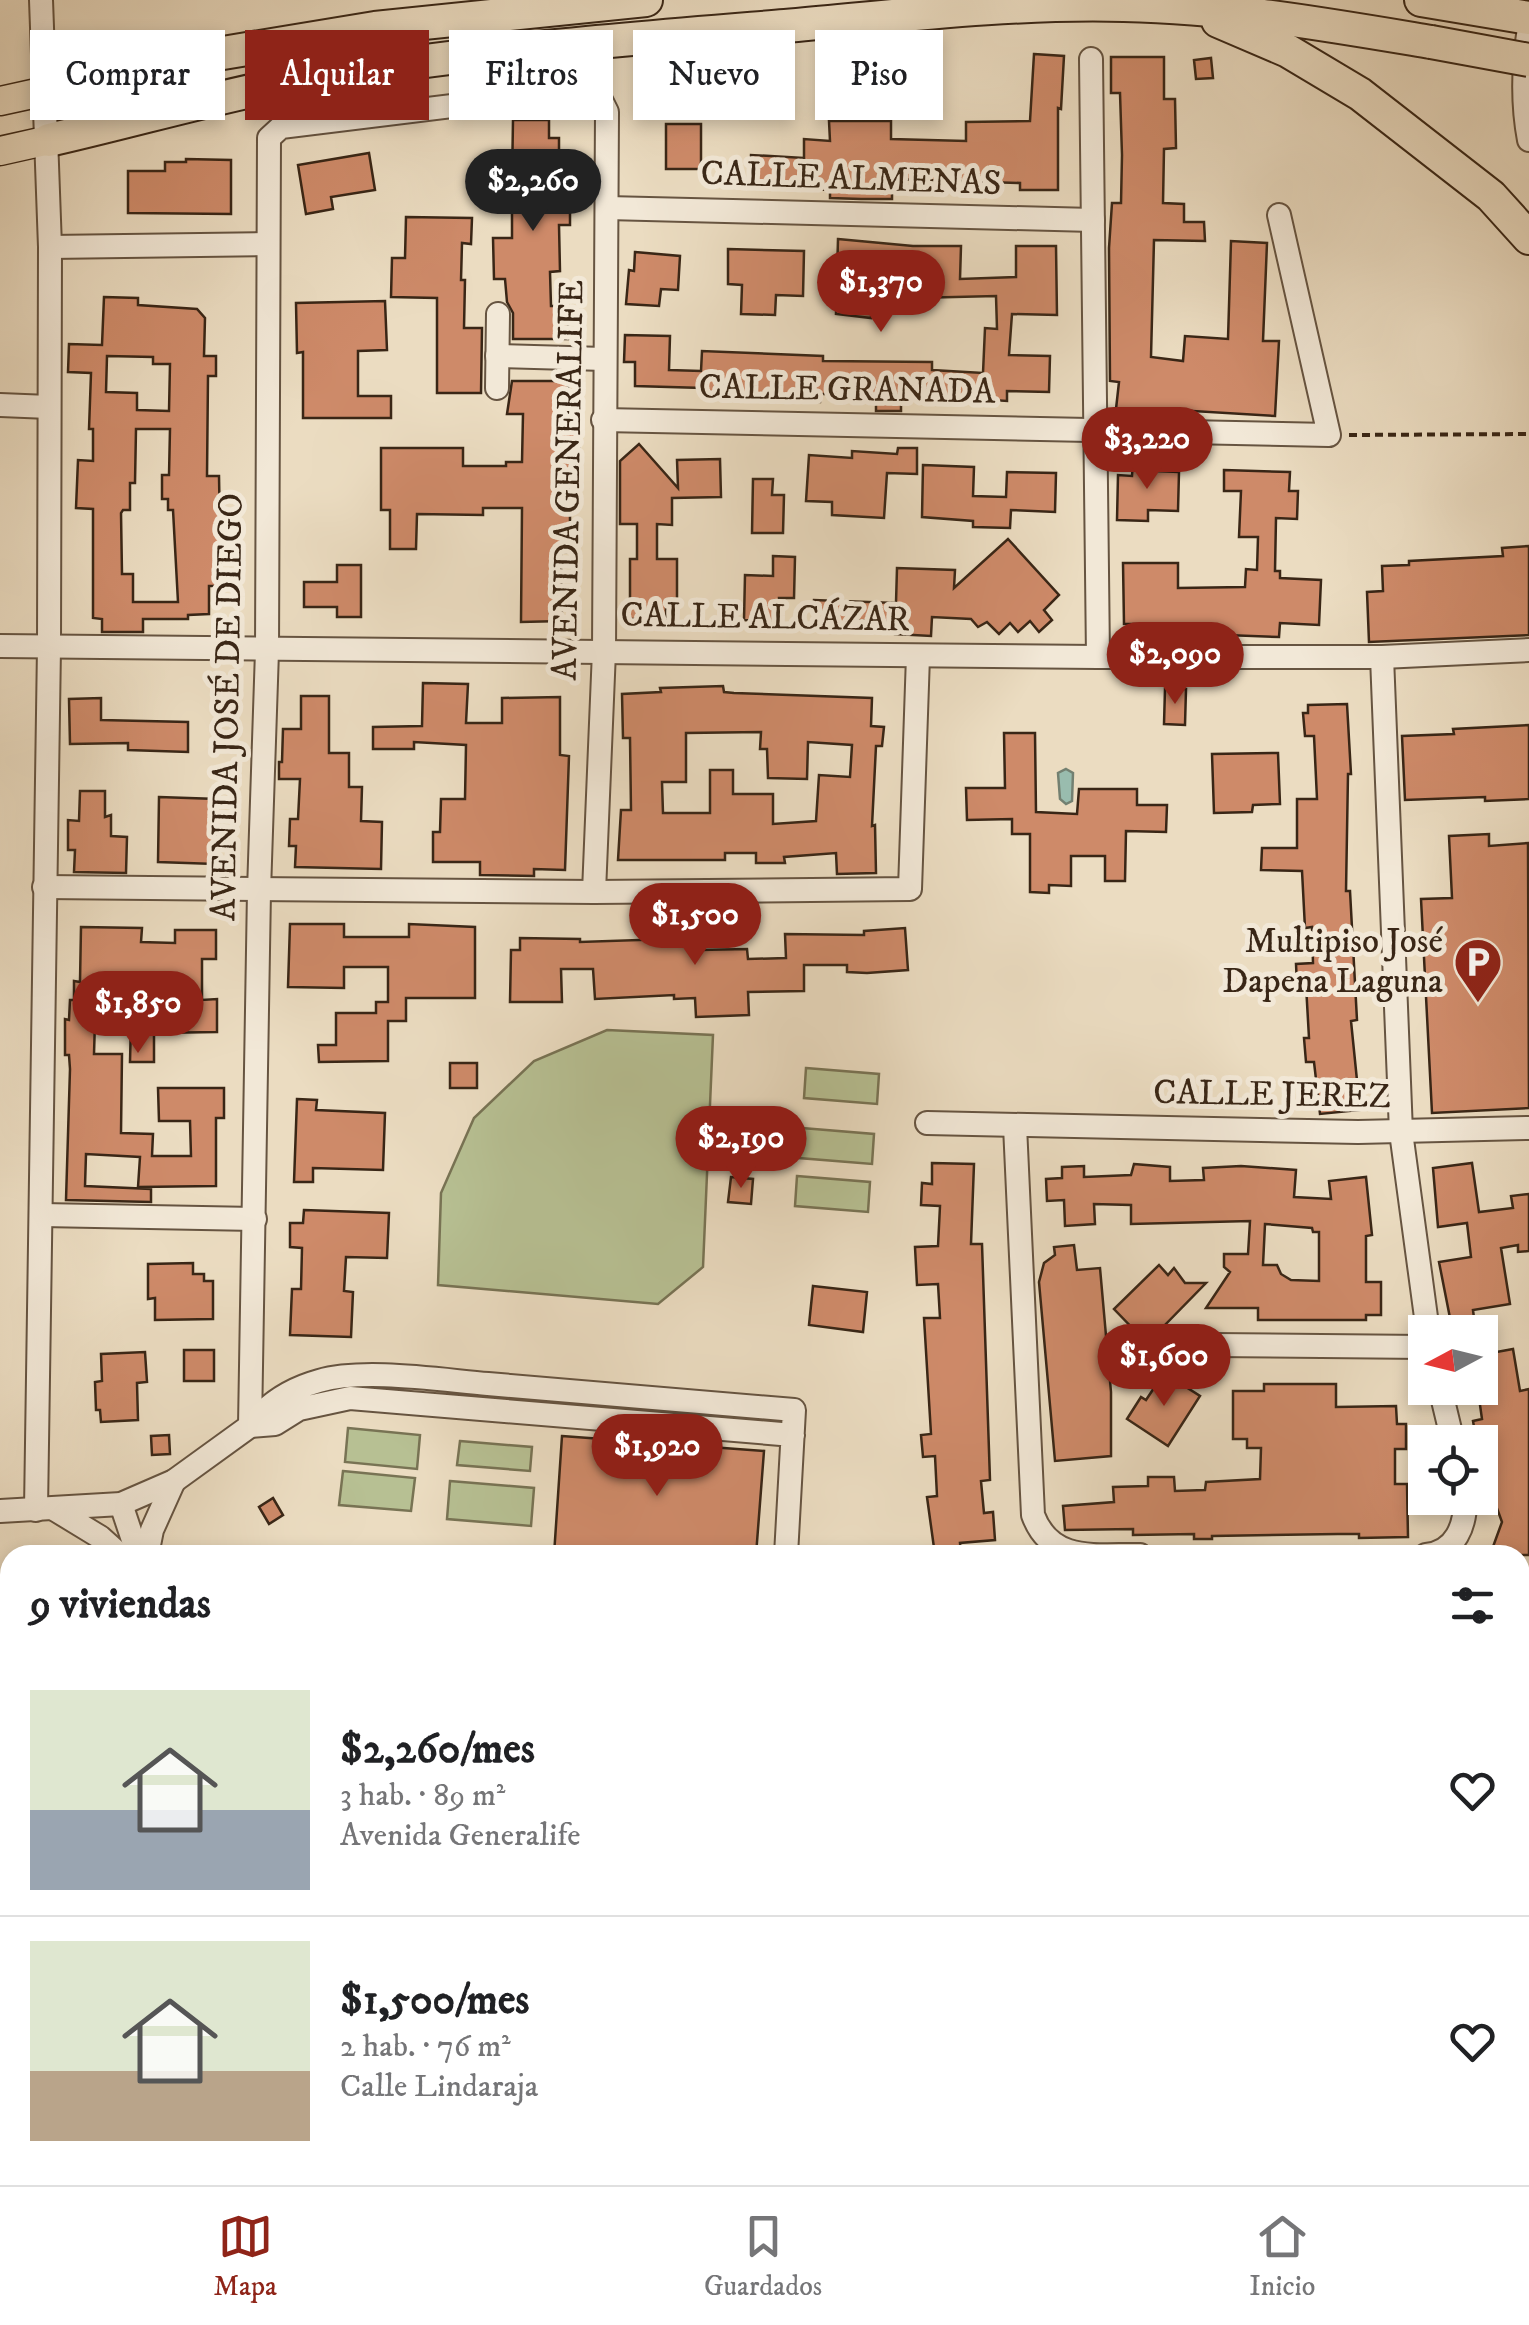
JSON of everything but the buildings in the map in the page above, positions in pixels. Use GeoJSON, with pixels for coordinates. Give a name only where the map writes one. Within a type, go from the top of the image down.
{"type":"FeatureCollection","features":[{"type":"Feature","properties":{"kind":"highway"},"geometry":{"type":"LineString","coordinates":[[225,53],[375,28],[646,0]]}},
{"type":"Feature","properties":{"kind":"highway"},"geometry":{"type":"LineString","coordinates":[[1430,1],[1529,18]]}},
{"type":"Feature","properties":{"kind":"highway"},"geometry":{"type":"LineString","coordinates":[[49,140],[310,79],[562,45],[961,10],[1122,5],[1192,8],[1308,22],[1529,60]]}},
{"type":"Feature","properties":{"kind":"highway"},"geometry":{"type":"LineString","coordinates":[[1192,8],[1301,58],[1360,94],[1491,196],[1529,238]]}},
{"type":"Feature","properties":{"kind":"main road"},"geometry":{"type":"LineString","coordinates":[[0,101],[30,94]]}},
{"type":"Feature","properties":{"kind":"main road"},"geometry":{"type":"LineString","coordinates":[[0,151],[49,140]]}},
{"type":"Feature","properties":{"kind":"street"},"geometry":{"type":"LineString","coordinates":[[42,0],[43,30]]}},
{"type":"Feature","properties":{"kind":"street"},"geometry":{"type":"LineString","coordinates":[[1529,28],[1524,57],[1524,112],[1529,140]]}},
{"type":"Feature","properties":{"kind":"street"},"geometry":{"type":"LineString","coordinates":[[1091,59],[1098,656]]}},
{"type":"Feature","properties":{"kind":"street","name":"AVENIDA JOSÉ DE DIEGO"},"geometry":{"type":"LineString","coordinates":[[250,1426],[267,651],[269,138],[281,127],[449,106]]}},
{"type":"Feature","properties":{"kind":"street"},"geometry":{"type":"LineString","coordinates":[[45,1509],[42,1215],[50,647],[48,120]]}},
{"type":"Feature","properties":{"kind":"street","name":"AVENIDA GENERALIFE"},"geometry":{"type":"LineString","coordinates":[[594,892],[604,651],[607,120]]}},
{"type":"Feature","properties":{"kind":"street","name":"CALLE ALMENAS"},"geometry":{"type":"LineString","coordinates":[[607,208],[1093,220]]}},
{"type":"Feature","properties":{"kind":"street"},"geometry":{"type":"LineString","coordinates":[[1279,215],[1330,435]]}},
{"type":"Feature","properties":{"kind":"street"},"geometry":{"type":"LineString","coordinates":[[50,247],[267,244]]}},
{"type":"Feature","properties":{"kind":"street"},"geometry":{"type":"LineString","coordinates":[[497,388],[498,314]]}},
{"type":"Feature","properties":{"kind":"street"},"geometry":{"type":"LineString","coordinates":[[498,356],[604,359]]}},
{"type":"Feature","properties":{"kind":"street"},"geometry":{"type":"LineString","coordinates":[[0,405],[49,407]]}},
{"type":"Feature","properties":{"kind":"street","name":"CALLE GRANADA"},"geometry":{"type":"LineString","coordinates":[[603,420],[1330,435]]}},
{"type":"Feature","properties":{"kind":"street","name":"CALLE ALCÁZAR"},"geometry":{"type":"LineString","coordinates":[[0,646],[918,656],[1382,657],[1529,650]]}},
{"type":"Feature","properties":{"kind":"street"},"geometry":{"type":"LineString","coordinates":[[44,887],[594,892],[910,889],[918,656]]}},
{"type":"Feature","properties":{"kind":"street"},"geometry":{"type":"LineString","coordinates":[[1382,657],[1401,1132],[1426,1315]]}},
{"type":"Feature","properties":{"kind":"street","name":"CALLE JEREZ"},"geometry":{"type":"LineString","coordinates":[[927,1123],[1401,1132],[1529,1128]]}},
{"type":"Feature","properties":{"kind":"street"},"geometry":{"type":"LineString","coordinates":[[1015,1126],[1034,1515],[1046,1540],[1054,1545]]}},
{"type":"Feature","properties":{"kind":"street"},"geometry":{"type":"LineString","coordinates":[[42,1215],[255,1219]]}},
{"type":"Feature","properties":{"kind":"street"},"geometry":{"type":"LineString","coordinates":[[1213,1345],[1408,1347]]}},
{"type":"Feature","properties":{"kind":"street"},"geometry":{"type":"LineString","coordinates":[[0,1511],[122,1504],[174,1481],[250,1426],[266,1405],[289,1393],[321,1380],[423,1378],[794,1410],[786,1545]]}},
{"type":"Feature","properties":{"kind":"street"},"geometry":{"type":"LineString","coordinates":[[250,1426],[274,1424],[299,1409],[350,1398],[792,1434]]}},
{"type":"Feature","properties":{"kind":"street"},"geometry":{"type":"LineString","coordinates":[[148,1545],[174,1481]]}},
{"type":"Feature","properties":{"kind":"street"},"geometry":{"type":"LineString","coordinates":[[122,1504],[135,1545]]}},
{"type":"Feature","properties":{"kind":"street"},"geometry":{"type":"LineString","coordinates":[[45,1509],[108,1545]]}},
{"type":"Feature","properties":{"kind":"street"},"geometry":{"type":"LineString","coordinates":[[1450,1545],[1456,1540],[1464,1515]]}},
{"type":"Feature","properties":{"kind":"path"},"geometry":{"type":"LineString","coordinates":[[1330,435],[1529,434]]}},
{"type":"Feature","properties":{"kind":"shaded area"},"geometry":{"type":"Polygon","coordinates":[[[1066,769],[1073,773],[1072,801],[1066,804],[1060,799],[1058,773],[1066,769]]]}},
{"type":"Feature","properties":{"kind":"shaded area"},"geometry":{"type":"Polygon","coordinates":[[[607,1030],[713,1035],[703,1267],[658,1304],[438,1285],[441,1193],[474,1118],[534,1061],[607,1030]]]}},
{"type":"Feature","properties":{"kind":"shaded area"},"geometry":{"type":"Polygon","coordinates":[[[806,1068],[879,1074],[877,1104],[804,1098],[806,1068]]]}},
{"type":"Feature","properties":{"kind":"shaded area"},"geometry":{"type":"Polygon","coordinates":[[[802,1128],[874,1134],[872,1164],[799,1158],[802,1128]]]}},
{"type":"Feature","properties":{"kind":"shaded area"},"geometry":{"type":"Polygon","coordinates":[[[797,1176],[870,1182],[868,1212],[795,1206],[797,1176]]]}},
{"type":"Feature","properties":{"kind":"shaded area"},"geometry":{"type":"Polygon","coordinates":[[[348,1428],[420,1435],[417,1469],[345,1462],[348,1428]]]}},
{"type":"Feature","properties":{"kind":"shaded area"},"geometry":{"type":"Polygon","coordinates":[[[460,1441],[532,1447],[530,1471],[457,1465],[460,1441]]]}},
{"type":"Feature","properties":{"kind":"shaded area"},"geometry":{"type":"Polygon","coordinates":[[[343,1471],[415,1478],[411,1511],[339,1505],[343,1471]]]}},
{"type":"Feature","properties":{"kind":"shaded area"},"geometry":{"type":"Polygon","coordinates":[[[450,1481],[534,1488],[531,1526],[447,1519],[450,1481]]]}},
{"type":"Feature","properties":{"kind":"place","name":"Multipiso José Dapena Laguna"},"geometry":{"type":"Point","coordinates":[1478,1004]}}]}
